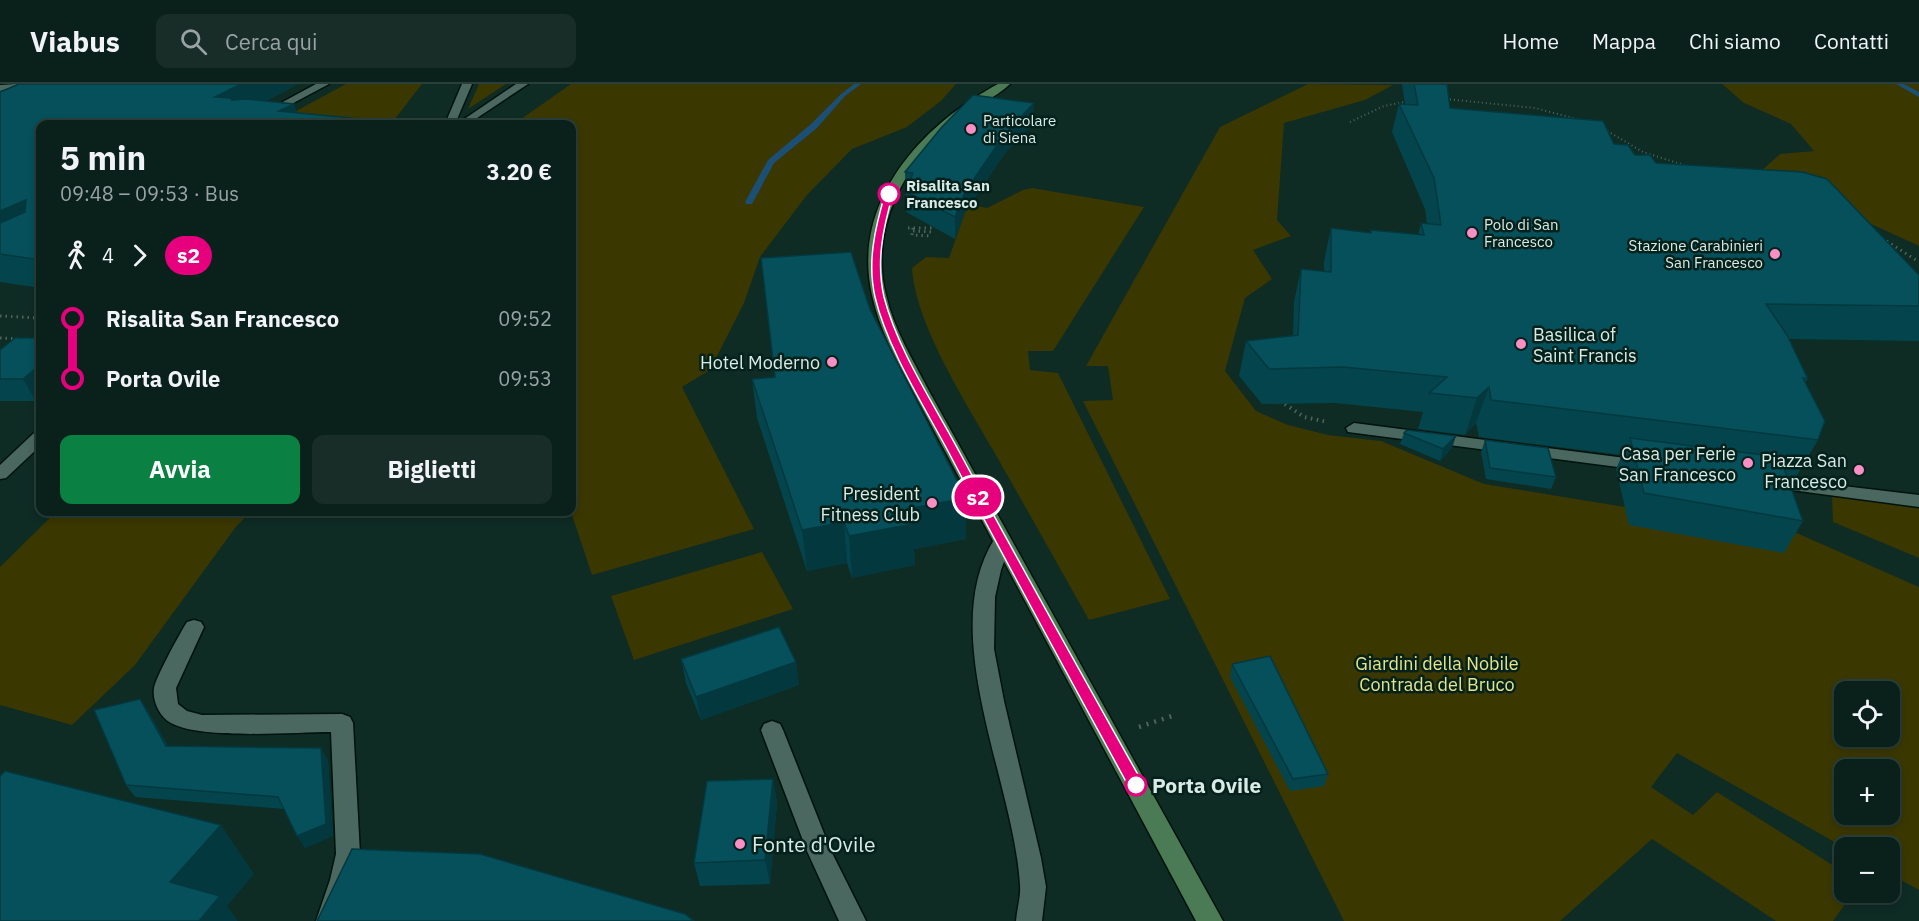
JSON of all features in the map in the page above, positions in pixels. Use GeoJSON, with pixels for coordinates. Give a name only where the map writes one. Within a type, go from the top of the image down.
{"type":"FeatureCollection","features":[{"type":"Feature","properties":{"kind":"street"},"geometry":{"type":"LineString","coordinates":[[254,120],[324,84]]}},
{"type":"Feature","properties":{"kind":"street"},"geometry":{"type":"LineString","coordinates":[[452,120],[467,84]]}},
{"type":"Feature","properties":{"kind":"street"},"geometry":{"type":"LineString","coordinates":[[468,120],[523,84]]}},
{"type":"Feature","properties":{"kind":"street"},"geometry":{"type":"LineString","coordinates":[[1005,84],[962,108],[938,129],[911,159],[895,182],[885,204],[877,240],[875,261],[880,297],[892,334],[1002,542],[1210,921]]}},
{"type":"Feature","properties":{"kind":"street"},"geometry":{"type":"LineString","coordinates":[[1354,428],[1659,467]]}},
{"type":"Feature","properties":{"kind":"street"},"geometry":{"type":"LineString","coordinates":[[0,474],[36,441]]}},
{"type":"Feature","properties":{"kind":"street"},"geometry":{"type":"LineString","coordinates":[[1749,479],[1919,501]]}},
{"type":"Feature","properties":{"kind":"street"},"geometry":{"type":"LineString","coordinates":[[1002,542],[984,594],[983,649],[1029,858],[1033,887],[1029,921]]}},
{"type":"Feature","properties":{"kind":"street"},"geometry":{"type":"LineString","coordinates":[[194,627],[165,688],[167,705],[171,712],[180,718],[202,724],[342,723],[348,854],[338,898],[329,921]]}},
{"type":"Feature","properties":{"kind":"street"},"geometry":{"type":"LineString","coordinates":[[772,730],[822,861],[854,921]]}},
{"type":"Feature","properties":{"kind":"path"},"geometry":{"type":"LineString","coordinates":[[1444,99],[1535,108],[1589,123]]}},
{"type":"Feature","properties":{"kind":"path"},"geometry":{"type":"LineString","coordinates":[[1350,123],[1384,106],[1411,101]]}},
{"type":"Feature","properties":{"kind":"path"},"geometry":{"type":"LineString","coordinates":[[1600,128],[1642,152],[1690,166]]}},
{"type":"Feature","properties":{"kind":"path"},"geometry":{"type":"LineString","coordinates":[[903,228],[933,232],[912,236],[913,230]]}},
{"type":"Feature","properties":{"kind":"path"},"geometry":{"type":"LineString","coordinates":[[1877,236],[1919,262]]}},
{"type":"Feature","properties":{"kind":"path"},"geometry":{"type":"LineString","coordinates":[[0,316],[36,318]]}},
{"type":"Feature","properties":{"kind":"path"},"geometry":{"type":"LineString","coordinates":[[0,338],[20,339]]}},
{"type":"Feature","properties":{"kind":"path"},"geometry":{"type":"LineString","coordinates":[[1285,404],[1304,417],[1354,428]]}},
{"type":"Feature","properties":{"kind":"path"},"geometry":{"type":"LineString","coordinates":[[1132,729],[1172,716]]}},
{"type":"Feature","properties":{"kind":"green space"},"geometry":{"type":"Polygon","coordinates":[[[346,84],[422,84],[394,120],[283,118],[346,84]]]}},
{"type":"Feature","properties":{"kind":"green space"},"geometry":{"type":"Polygon","coordinates":[[[479,84],[506,84],[468,109],[479,84]]]}},
{"type":"Feature","properties":{"kind":"green space"},"geometry":{"type":"Polygon","coordinates":[[[571,84],[956,84],[941,101],[907,127],[852,149],[807,195],[760,257],[744,303],[710,370],[682,387],[754,529],[592,575],[572,516],[576,516],[576,120],[520,120],[571,84]]]}},
{"type":"Feature","properties":{"kind":"green space","name":"Giardini della Nobile Contrada del Bruco"},"geometry":{"type":"Polygon","coordinates":[[[1308,84],[1393,85],[1365,100],[1284,123],[1277,220],[1291,236],[1253,250],[1272,279],[1245,298],[1225,371],[1256,411],[1288,425],[1328,435],[1381,441],[1484,484],[1625,507],[1774,523],[1919,587],[1919,890],[1900,880],[1900,837],[1834,837],[1834,842],[1677,753],[1651,787],[1693,815],[1717,792],[1834,866],[1834,903],[1846,903],[1833,921],[1776,921],[1652,839],[1560,921],[1344,921],[1083,401],[1113,400],[1108,366],[1086,366],[1220,127],[1308,84]]]}},
{"type":"Feature","properties":{"kind":"green space"},"geometry":{"type":"Polygon","coordinates":[[[1722,84],[1919,84],[1919,246],[1810,196],[1752,179],[1780,154],[1814,151],[1791,124],[1744,103],[1722,84]]]}},
{"type":"Feature","properties":{"kind":"green space"},"geometry":{"type":"Polygon","coordinates":[[[1032,188],[1144,207],[1053,351],[1028,351],[1030,370],[1058,373],[1170,599],[1089,620],[943,361],[922,313],[915,290],[912,268],[926,257],[949,258],[968,204],[987,208],[1023,190],[1032,188]]]}},
{"type":"Feature","properties":{"kind":"green space"},"geometry":{"type":"Polygon","coordinates":[[[1832,496],[1919,508],[1919,558],[1833,522],[1832,496]]]}},
{"type":"Feature","properties":{"kind":"green space"},"geometry":{"type":"Polygon","coordinates":[[[52,516],[246,516],[235,528],[135,665],[72,725],[0,705],[0,567],[52,516]]]}},
{"type":"Feature","properties":{"kind":"green space"},"geometry":{"type":"Polygon","coordinates":[[[762,552],[793,609],[634,660],[611,596],[762,552]]]}},
{"type":"Feature","properties":{"kind":"building"},"geometry":{"type":"Polygon","coordinates":[[[19,84],[241,84],[215,97],[294,104],[279,111],[370,120],[36,120],[36,259],[0,254],[0,223],[25,212],[26,200],[0,211],[0,92],[19,84]]]}},
{"type":"Feature","properties":{"kind":"building"},"geometry":{"type":"Polygon","coordinates":[[[1414,84],[1447,84],[1450,108],[1603,121],[1614,144],[1628,145],[1635,155],[1650,155],[1656,163],[1802,172],[1827,179],[1919,275],[1919,306],[1766,304],[1787,335],[1808,379],[1803,378],[1825,421],[1818,440],[1491,400],[1489,387],[1477,398],[1429,393],[1447,377],[1343,367],[1269,369],[1246,341],[1298,335],[1301,269],[1331,272],[1331,228],[1371,233],[1371,230],[1424,235],[1421,223],[1441,225],[1434,178],[1399,104],[1418,105],[1414,84]]]}},
{"type":"Feature","properties":{"kind":"building"},"geometry":{"type":"Polygon","coordinates":[[[973,95],[1034,103],[1004,135],[965,192],[955,217],[905,191],[913,173],[905,172],[941,128],[973,95]]]}},
{"type":"Feature","properties":{"kind":"building"},"geometry":{"type":"Polygon","coordinates":[[[851,252],[870,309],[966,498],[907,509],[913,524],[849,536],[844,522],[802,530],[752,379],[775,377],[761,258],[851,252]]]}},
{"type":"Feature","properties":{"kind":"building"},"geometry":{"type":"Polygon","coordinates":[[[15,338],[36,338],[36,368],[23,379],[0,379],[0,350],[15,338]]]}},
{"type":"Feature","properties":{"kind":"building"},"geometry":{"type":"Polygon","coordinates":[[[1407,430],[1456,436],[1443,449],[1404,433],[1407,430]]]}},
{"type":"Feature","properties":{"kind":"building"},"geometry":{"type":"Polygon","coordinates":[[[1630,438],[1780,457],[1803,521],[1644,493],[1630,438]]]}},
{"type":"Feature","properties":{"kind":"building"},"geometry":{"type":"Polygon","coordinates":[[[1485,440],[1548,448],[1556,477],[1490,468],[1485,440]]]}},
{"type":"Feature","properties":{"kind":"building"},"geometry":{"type":"Polygon","coordinates":[[[779,627],[796,662],[696,697],[681,659],[779,627]]]}},
{"type":"Feature","properties":{"kind":"building"},"geometry":{"type":"Polygon","coordinates":[[[1270,656],[1328,774],[1293,779],[1232,664],[1270,656]]]}},
{"type":"Feature","properties":{"kind":"building"},"geometry":{"type":"Polygon","coordinates":[[[140,699],[166,746],[321,748],[326,824],[297,836],[278,797],[126,785],[94,710],[140,699]]]}},
{"type":"Feature","properties":{"kind":"building"},"geometry":{"type":"Polygon","coordinates":[[[5,771],[221,825],[170,882],[220,896],[199,921],[0,921],[0,776],[5,771]]]}},
{"type":"Feature","properties":{"kind":"building","name":"Fonte d'Ovile"},"geometry":{"type":"Polygon","coordinates":[[[773,779],[765,860],[694,863],[707,781],[773,779]]]}},
{"type":"Feature","properties":{"kind":"building"},"geometry":{"type":"Polygon","coordinates":[[[352,849],[480,854],[685,914],[694,921],[317,921],[352,849]]]}},
{"type":"Feature","properties":{"kind":"waterway"},"geometry":{"type":"LineString","coordinates":[[749,202],[771,162],[814,126],[843,95],[858,84]]}},
{"type":"Feature","properties":{"kind":"waterway"},"geometry":{"type":"LineString","coordinates":[[1899,84],[1919,95]]}},
{"type":"Feature","properties":{"kind":"bus line","name":"s2"},"geometry":{"type":"LineString","coordinates":[[889,194],[879,227],[875,267],[883,310],[892,334],[1002,542],[1136,785]]}},
{"type":"Feature","properties":{"kind":"place","name":"Particolare di Siena"},"geometry":{"type":"Point","coordinates":[971,129]}},
{"type":"Feature","properties":{"kind":"place","name":"Risalita San Francesco"},"geometry":{"type":"Point","coordinates":[889,194]}},
{"type":"Feature","properties":{"kind":"place","name":"Polo di San Francesco"},"geometry":{"type":"Point","coordinates":[1472,233]}},
{"type":"Feature","properties":{"kind":"place","name":"Stazione Carabinieri San Francesco"},"geometry":{"type":"Point","coordinates":[1775,254]}},
{"type":"Feature","properties":{"kind":"place","name":"Basilica of Saint Francis"},"geometry":{"type":"Point","coordinates":[1521,344]}},
{"type":"Feature","properties":{"kind":"place","name":"Hotel Moderno"},"geometry":{"type":"Point","coordinates":[832,362]}},
{"type":"Feature","properties":{"kind":"place","name":"Casa per Ferie San Francesco"},"geometry":{"type":"Point","coordinates":[1748,463]}},
{"type":"Feature","properties":{"kind":"place","name":"Piazza San Francesco"},"geometry":{"type":"Point","coordinates":[1859,470]}},
{"type":"Feature","properties":{"kind":"place","name":"President Fitness Club"},"geometry":{"type":"Point","coordinates":[932,503]}},
{"type":"Feature","properties":{"kind":"place","name":"Porta Ovile"},"geometry":{"type":"Point","coordinates":[1136,785]}},
{"type":"Feature","properties":{"kind":"place","name":"Fonte d'Ovile"},"geometry":{"type":"Point","coordinates":[740,844]}}]}
